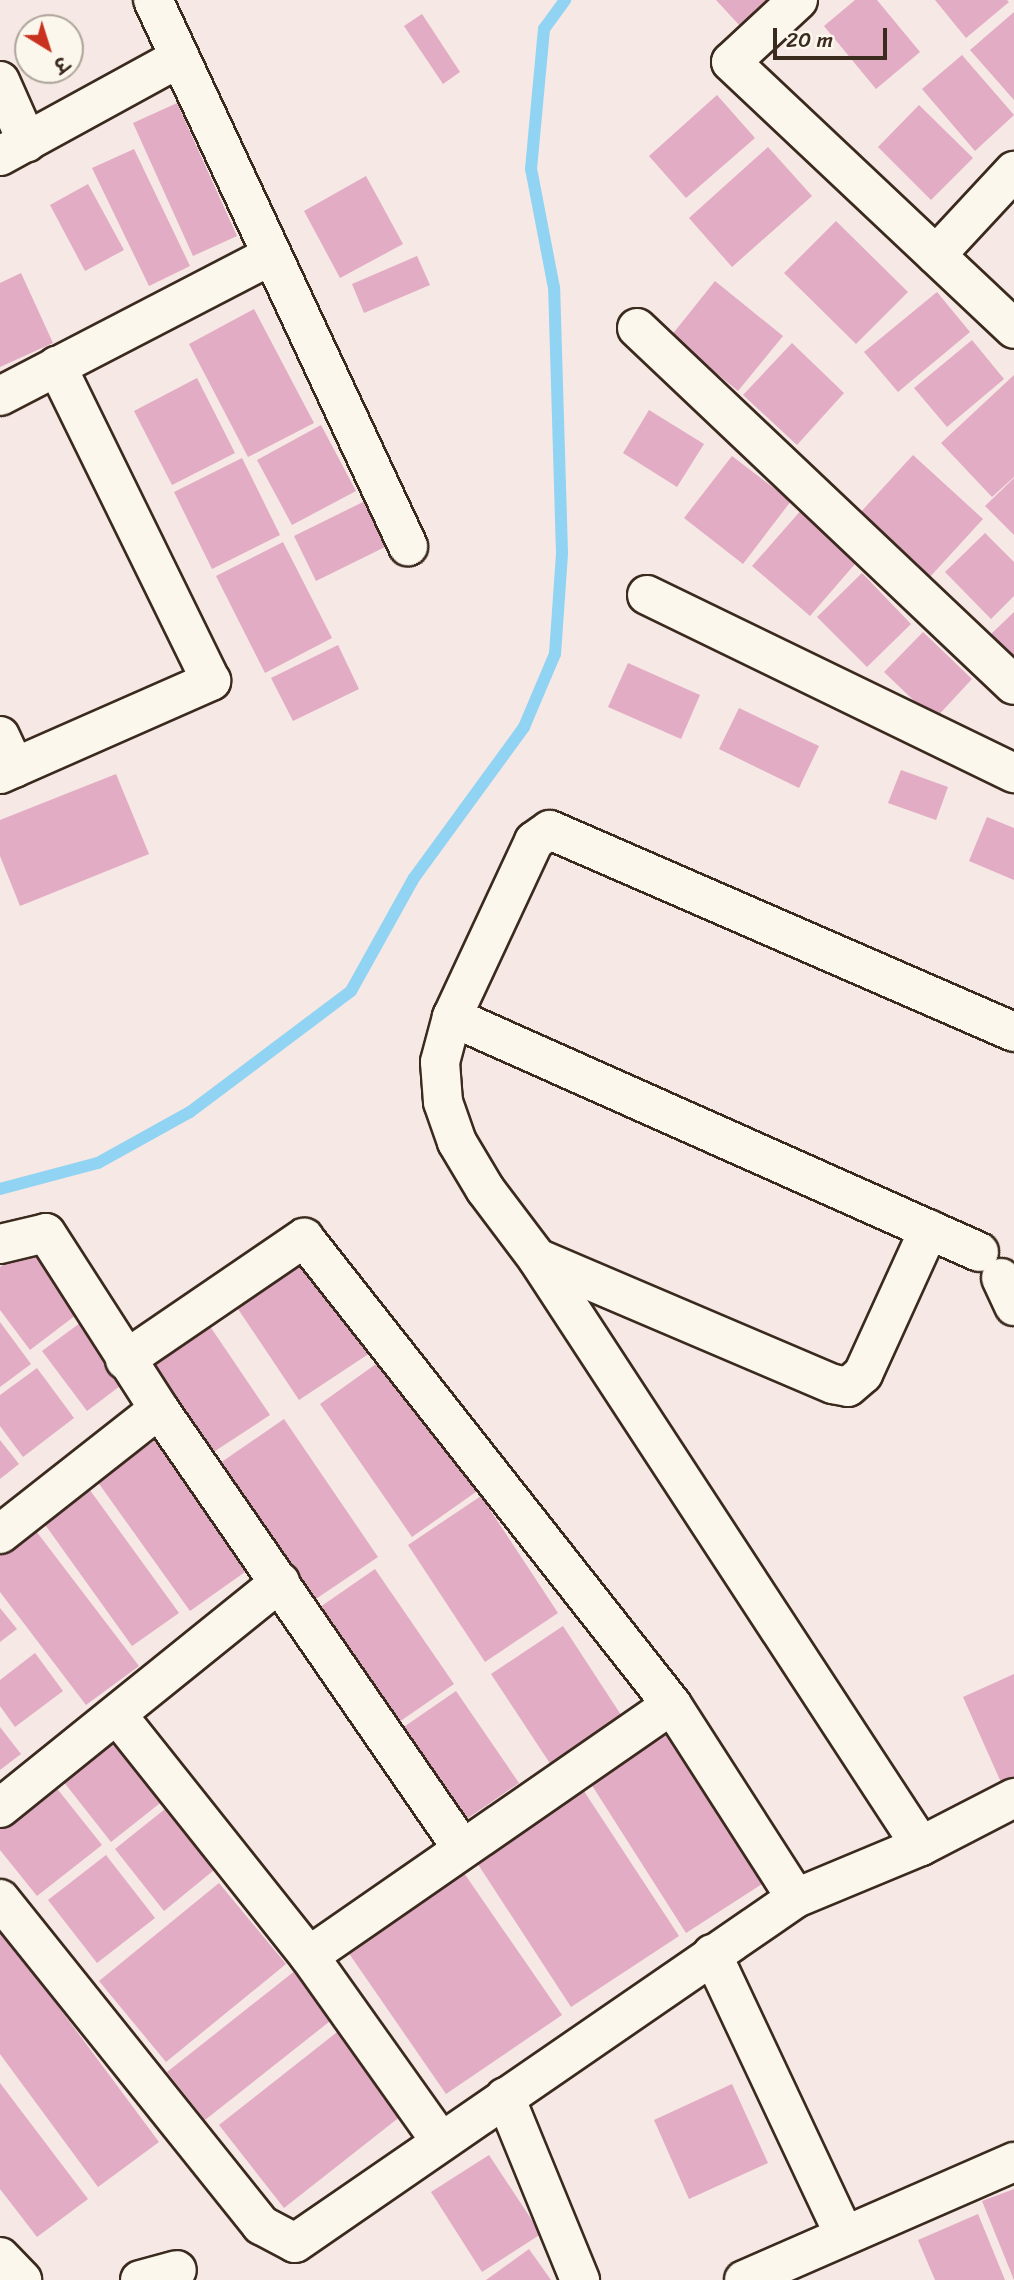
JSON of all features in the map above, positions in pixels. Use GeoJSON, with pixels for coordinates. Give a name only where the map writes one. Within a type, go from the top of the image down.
{"type":"FeatureCollection","features":[{"type":"Feature","properties":{"kind":"street"},"geometry":{"type":"LineString","coordinates":[[153,0],[270,257],[408,546]]}},
{"type":"Feature","properties":{"kind":"street"},"geometry":{"type":"LineString","coordinates":[[798,0],[731,62],[1014,328]]}},
{"type":"Feature","properties":{"kind":"street"},"geometry":{"type":"LineString","coordinates":[[0,81],[14,149],[179,58]]}},
{"type":"Feature","properties":{"kind":"street"},"geometry":{"type":"LineString","coordinates":[[936,255],[1014,171]]}},
{"type":"Feature","properties":{"kind":"street"},"geometry":{"type":"LineString","coordinates":[[0,396],[270,257]]}},
{"type":"Feature","properties":{"kind":"street"},"geometry":{"type":"LineString","coordinates":[[637,328],[1014,685]]}},
{"type":"Feature","properties":{"kind":"street"},"geometry":{"type":"LineString","coordinates":[[5,759],[211,681],[57,366]]}},
{"type":"Feature","properties":{"kind":"street"},"geometry":{"type":"LineString","coordinates":[[647,595],[1014,773]]}},
{"type":"Feature","properties":{"kind":"street"},"geometry":{"type":"LineString","coordinates":[[921,1846],[537,1258],[457,1142],[443,1102],[440,1062],[452,1017],[534,841],[550,831],[1014,1031]]}},
{"type":"Feature","properties":{"kind":"street"},"geometry":{"type":"LineString","coordinates":[[452,1017],[929,1229],[998,1278]]}},
{"type":"Feature","properties":{"kind":"street"},"geometry":{"type":"LineString","coordinates":[[537,1258],[848,1387],[863,1374],[929,1229]]}},
{"type":"Feature","properties":{"kind":"street"},"geometry":{"type":"LineString","coordinates":[[0,1244],[46,1233],[125,1360],[462,1848]]}},
{"type":"Feature","properties":{"kind":"street"},"geometry":{"type":"LineString","coordinates":[[125,1360],[304,1238],[672,1705],[796,1898]]}},
{"type":"Feature","properties":{"kind":"street"},"geometry":{"type":"LineString","coordinates":[[0,1534],[159,1409]]}},
{"type":"Feature","properties":{"kind":"street"},"geometry":{"type":"LineString","coordinates":[[0,1808],[118,1716],[280,1583]]}},
{"type":"Feature","properties":{"kind":"street"},"geometry":{"type":"LineString","coordinates":[[309,1956],[672,1705]]}},
{"type":"Feature","properties":{"kind":"street"},"geometry":{"type":"LineString","coordinates":[[118,1716],[309,1956],[441,2142]]}},
{"type":"Feature","properties":{"kind":"street"},"geometry":{"type":"LineString","coordinates":[[0,1899],[261,2225],[295,2243],[796,1898],[921,1846],[1014,1798]]}},
{"type":"Feature","properties":{"kind":"street"},"geometry":{"type":"LineString","coordinates":[[712,1954],[844,2234]]}},
{"type":"Feature","properties":{"kind":"street"},"geometry":{"type":"LineString","coordinates":[[505,2097],[580,2280]]}},
{"type":"Feature","properties":{"kind":"street"},"geometry":{"type":"LineString","coordinates":[[744,2280],[844,2234],[1014,2162]]}},
{"type":"Feature","properties":{"kind":"street"},"geometry":{"type":"LineString","coordinates":[[0,2257],[22,2280]]}},
{"type":"Feature","properties":{"kind":"street"},"geometry":{"type":"LineString","coordinates":[[140,2280],[177,2270]]}},
{"type":"Feature","properties":{"kind":"building"},"geometry":{"type":"Polygon","coordinates":[[[716,0],[767,0],[740,26],[716,0]]]}},
{"type":"Feature","properties":{"kind":"building"},"geometry":{"type":"Polygon","coordinates":[[[855,0],[877,0],[920,52],[876,89],[824,26],[855,0]]]}},
{"type":"Feature","properties":{"kind":"building"},"geometry":{"type":"Polygon","coordinates":[[[935,0],[1007,0],[1009,2],[966,38],[935,0]]]}},
{"type":"Feature","properties":{"kind":"building"},"geometry":{"type":"Polygon","coordinates":[[[1014,12],[1014,100],[970,50],[1014,12]]]}},
{"type":"Feature","properties":{"kind":"building"},"geometry":{"type":"Polygon","coordinates":[[[422,14],[460,72],[443,84],[404,26],[422,14]]]}},
{"type":"Feature","properties":{"kind":"building"},"geometry":{"type":"Polygon","coordinates":[[[962,55],[1014,115],[975,151],[922,89],[962,55]]]}},
{"type":"Feature","properties":{"kind":"building"},"geometry":{"type":"Polygon","coordinates":[[[717,95],[755,138],[686,198],[649,156],[717,95]]]}},
{"type":"Feature","properties":{"kind":"building"},"geometry":{"type":"Polygon","coordinates":[[[177,103],[237,236],[193,256],[133,123],[177,103]]]}},
{"type":"Feature","properties":{"kind":"building"},"geometry":{"type":"Polygon","coordinates":[[[919,105],[973,158],[931,200],[878,147],[919,105]]]}},
{"type":"Feature","properties":{"kind":"building"},"geometry":{"type":"Polygon","coordinates":[[[768,147],[812,196],[732,267],[689,218],[768,147]]]}},
{"type":"Feature","properties":{"kind":"building"},"geometry":{"type":"Polygon","coordinates":[[[134,149],[190,266],[149,286],[92,168],[134,149]]]}},
{"type":"Feature","properties":{"kind":"building"},"geometry":{"type":"Polygon","coordinates":[[[366,176],[403,244],[340,278],[304,211],[366,176]]]}},
{"type":"Feature","properties":{"kind":"building"},"geometry":{"type":"Polygon","coordinates":[[[88,184],[124,250],[85,271],[50,205],[88,184]]]}},
{"type":"Feature","properties":{"kind":"building"},"geometry":{"type":"Polygon","coordinates":[[[836,221],[908,292],[856,344],[784,273],[836,221]]]}},
{"type":"Feature","properties":{"kind":"building"},"geometry":{"type":"Polygon","coordinates":[[[417,256],[430,285],[364,313],[352,284],[417,256]]]}},
{"type":"Feature","properties":{"kind":"building"},"geometry":{"type":"Polygon","coordinates":[[[21,273],[53,343],[0,367],[0,283],[21,273]]]}},
{"type":"Feature","properties":{"kind":"building"},"geometry":{"type":"Polygon","coordinates":[[[715,281],[783,336],[738,391],[671,336],[715,281]]]}},
{"type":"Feature","properties":{"kind":"building"},"geometry":{"type":"Polygon","coordinates":[[[937,292],[970,332],[898,392],[864,352],[937,292]]]}},
{"type":"Feature","properties":{"kind":"building"},"geometry":{"type":"Polygon","coordinates":[[[254,309],[314,423],[248,457],[189,344],[254,309]]]}},
{"type":"Feature","properties":{"kind":"building"},"geometry":{"type":"Polygon","coordinates":[[[972,340],[1004,379],[947,427],[914,388],[972,340]]]}},
{"type":"Feature","properties":{"kind":"building"},"geometry":{"type":"Polygon","coordinates":[[[792,343],[844,393],[797,445],[743,395],[792,343]]]}},
{"type":"Feature","properties":{"kind":"building"},"geometry":{"type":"Polygon","coordinates":[[[1014,375],[1014,477],[992,497],[941,443],[1014,375]]]}},
{"type":"Feature","properties":{"kind":"building"},"geometry":{"type":"Polygon","coordinates":[[[197,378],[235,453],[172,485],[134,411],[197,378]]]}},
{"type":"Feature","properties":{"kind":"building"},"geometry":{"type":"Polygon","coordinates":[[[649,410],[704,444],[677,487],[623,453],[649,410]]]}},
{"type":"Feature","properties":{"kind":"building"},"geometry":{"type":"Polygon","coordinates":[[[321,425],[356,491],[292,525],[257,460],[321,425]]]}},
{"type":"Feature","properties":{"kind":"building"},"geometry":{"type":"Polygon","coordinates":[[[913,455],[983,519],[929,578],[859,514],[913,455]]]}},
{"type":"Feature","properties":{"kind":"building"},"geometry":{"type":"Polygon","coordinates":[[[732,456],[791,501],[743,564],[684,518],[732,456]]]}},
{"type":"Feature","properties":{"kind":"building"},"geometry":{"type":"Polygon","coordinates":[[[242,458],[280,535],[212,569],[174,492],[242,458]]]}},
{"type":"Feature","properties":{"kind":"building"},"geometry":{"type":"Polygon","coordinates":[[[1014,478],[1014,535],[985,506],[1014,478]]]}},
{"type":"Feature","properties":{"kind":"building"},"geometry":{"type":"Polygon","coordinates":[[[367,500],[389,545],[316,581],[294,536],[367,500]]]}},
{"type":"Feature","properties":{"kind":"building"},"geometry":{"type":"Polygon","coordinates":[[[803,508],[861,557],[810,616],[752,566],[803,508]]]}},
{"type":"Feature","properties":{"kind":"building"},"geometry":{"type":"Polygon","coordinates":[[[985,533],[1014,562],[1014,596],[991,619],[945,572],[985,533]]]}},
{"type":"Feature","properties":{"kind":"building"},"geometry":{"type":"Polygon","coordinates":[[[283,542],[332,638],[265,673],[216,576],[283,542]]]}},
{"type":"Feature","properties":{"kind":"building"},"geometry":{"type":"Polygon","coordinates":[[[862,573],[911,624],[867,667],[817,617],[862,573]]]}},
{"type":"Feature","properties":{"kind":"building"},"geometry":{"type":"Polygon","coordinates":[[[1014,612],[1014,658],[991,634],[1014,612]]]}},
{"type":"Feature","properties":{"kind":"building"},"geometry":{"type":"Polygon","coordinates":[[[923,632],[972,679],[934,720],[884,672],[923,632]]]}},
{"type":"Feature","properties":{"kind":"building"},"geometry":{"type":"Polygon","coordinates":[[[338,645],[359,689],[293,721],[271,678],[338,645]]]}},
{"type":"Feature","properties":{"kind":"building"},"geometry":{"type":"Polygon","coordinates":[[[628,663],[700,695],[681,739],[608,707],[628,663]]]}},
{"type":"Feature","properties":{"kind":"building"},"geometry":{"type":"Polygon","coordinates":[[[739,708],[819,746],[799,788],[719,749],[739,708]]]}},
{"type":"Feature","properties":{"kind":"building"},"geometry":{"type":"Polygon","coordinates":[[[901,770],[948,787],[936,820],[888,803],[901,770]]]}},
{"type":"Feature","properties":{"kind":"building"},"geometry":{"type":"Polygon","coordinates":[[[116,774],[149,854],[20,906],[0,856],[0,820],[116,774]]]}},
{"type":"Feature","properties":{"kind":"building"},"geometry":{"type":"Polygon","coordinates":[[[987,817],[1014,828],[1014,880],[969,861],[987,817]]]}},
{"type":"Feature","properties":{"kind":"building"},"geometry":{"type":"Polygon","coordinates":[[[29,1245],[80,1312],[30,1350],[0,1310],[0,1267],[29,1245]]]}},
{"type":"Feature","properties":{"kind":"building"},"geometry":{"type":"Polygon","coordinates":[[[308,1254],[373,1351],[299,1400],[234,1303],[308,1254]]]}},
{"type":"Feature","properties":{"kind":"building"},"geometry":{"type":"Polygon","coordinates":[[[201,1313],[270,1415],[209,1455],[142,1353],[201,1313]]]}},
{"type":"Feature","properties":{"kind":"building"},"geometry":{"type":"Polygon","coordinates":[[[0,1322],[31,1364],[0,1387],[0,1322]]]}},
{"type":"Feature","properties":{"kind":"building"},"geometry":{"type":"Polygon","coordinates":[[[80,1323],[124,1383],[87,1411],[42,1351],[80,1323]]]}},
{"type":"Feature","properties":{"kind":"building"},"geometry":{"type":"Polygon","coordinates":[[[390,1354],[483,1487],[412,1537],[320,1404],[390,1354]]]}},
{"type":"Feature","properties":{"kind":"building"},"geometry":{"type":"Polygon","coordinates":[[[37,1368],[74,1418],[23,1457],[0,1426],[0,1395],[37,1368]]]}},
{"type":"Feature","properties":{"kind":"building"},"geometry":{"type":"Polygon","coordinates":[[[284,1419],[378,1557],[304,1607],[210,1470],[284,1419]]]}},
{"type":"Feature","properties":{"kind":"building"},"geometry":{"type":"Polygon","coordinates":[[[160,1437],[252,1567],[190,1611],[97,1481],[160,1437]]]}},
{"type":"Feature","properties":{"kind":"building"},"geometry":{"type":"Polygon","coordinates":[[[0,1440],[19,1464],[0,1479],[0,1440]]]}},
{"type":"Feature","properties":{"kind":"building"},"geometry":{"type":"Polygon","coordinates":[[[87,1486],[179,1613],[132,1646],[41,1519],[87,1486]]]}},
{"type":"Feature","properties":{"kind":"building"},"geometry":{"type":"Polygon","coordinates":[[[481,1496],[558,1613],[485,1662],[408,1545],[481,1496]]]}},
{"type":"Feature","properties":{"kind":"building"},"geometry":{"type":"Polygon","coordinates":[[[33,1527],[139,1666],[86,1705],[0,1592],[0,1551],[33,1527]]]}},
{"type":"Feature","properties":{"kind":"building"},"geometry":{"type":"Polygon","coordinates":[[[375,1569],[454,1684],[389,1729],[310,1614],[375,1569]]]}},
{"type":"Feature","properties":{"kind":"building"},"geometry":{"type":"Polygon","coordinates":[[[0,1608],[17,1629],[0,1642],[0,1608]]]}},
{"type":"Feature","properties":{"kind":"building"},"geometry":{"type":"Polygon","coordinates":[[[563,1626],[623,1718],[551,1765],[491,1674],[563,1626]]]}},
{"type":"Feature","properties":{"kind":"building"},"geometry":{"type":"Polygon","coordinates":[[[35,1653],[63,1691],[15,1727],[0,1706],[0,1680],[35,1653]]]}},
{"type":"Feature","properties":{"kind":"building"},"geometry":{"type":"Polygon","coordinates":[[[1014,1674],[1014,1784],[1004,1789],[963,1697],[1014,1674]]]}},
{"type":"Feature","properties":{"kind":"building"},"geometry":{"type":"Polygon","coordinates":[[[456,1691],[519,1783],[458,1825],[395,1733],[456,1691]]]}},
{"type":"Feature","properties":{"kind":"building"},"geometry":{"type":"Polygon","coordinates":[[[670,1722],[770,1879],[686,1933],[586,1776],[670,1722]]]}},
{"type":"Feature","properties":{"kind":"building"},"geometry":{"type":"Polygon","coordinates":[[[0,1727],[21,1754],[0,1770],[0,1727]]]}},
{"type":"Feature","properties":{"kind":"building"},"geometry":{"type":"Polygon","coordinates":[[[116,1739],[164,1800],[111,1842],[63,1781],[116,1739]]]}},
{"type":"Feature","properties":{"kind":"building"},"geometry":{"type":"Polygon","coordinates":[[[51,1781],[102,1845],[37,1896],[0,1850],[0,1822],[51,1781]]]}},
{"type":"Feature","properties":{"kind":"building"},"geometry":{"type":"Polygon","coordinates":[[[578,1782],[679,1936],[571,2007],[470,1852],[578,1782]]]}},
{"type":"Feature","properties":{"kind":"building"},"geometry":{"type":"Polygon","coordinates":[[[170,1805],[219,1866],[164,1911],[115,1849],[170,1805]]]}},
{"type":"Feature","properties":{"kind":"building"},"geometry":{"type":"Polygon","coordinates":[[[106,1855],[155,1918],[97,1963],[48,1900],[106,1855]]]}},
{"type":"Feature","properties":{"kind":"building"},"geometry":{"type":"Polygon","coordinates":[[[455,1860],[562,2015],[446,2094],[339,1939],[455,1860]]]}},
{"type":"Feature","properties":{"kind":"building"},"geometry":{"type":"Polygon","coordinates":[[[219,1883],[286,1964],[166,2062],[99,1981],[219,1883]]]}},
{"type":"Feature","properties":{"kind":"building"},"geometry":{"type":"Polygon","coordinates":[[[0,1928],[159,2142],[98,2187],[0,2054],[0,1928]]]}},
{"type":"Feature","properties":{"kind":"building"},"geometry":{"type":"Polygon","coordinates":[[[301,1966],[339,2014],[205,2120],[167,2072],[301,1966]]]}},
{"type":"Feature","properties":{"kind":"building"},"geometry":{"type":"Polygon","coordinates":[[[341,2029],[406,2112],[284,2208],[219,2125],[341,2029]]]}},
{"type":"Feature","properties":{"kind":"building"},"geometry":{"type":"Polygon","coordinates":[[[0,2083],[88,2199],[37,2237],[0,2189],[0,2083]]]}},
{"type":"Feature","properties":{"kind":"building"},"geometry":{"type":"Polygon","coordinates":[[[732,2084],[768,2163],[689,2199],[654,2120],[732,2084]]]}},
{"type":"Feature","properties":{"kind":"building"},"geometry":{"type":"Polygon","coordinates":[[[489,2155],[541,2234],[482,2272],[431,2192],[489,2155]]]}},
{"type":"Feature","properties":{"kind":"building"},"geometry":{"type":"Polygon","coordinates":[[[1014,2189],[1014,2280],[982,2201],[1014,2189]]]}},
{"type":"Feature","properties":{"kind":"building"},"geometry":{"type":"Polygon","coordinates":[[[978,2214],[1005,2280],[935,2280],[918,2240],[978,2214]]]}},
{"type":"Feature","properties":{"kind":"building"},"geometry":{"type":"Polygon","coordinates":[[[529,2249],[551,2280],[486,2280],[529,2249]]]}},
{"type":"Feature","properties":{"kind":"waterway"},"geometry":{"type":"LineString","coordinates":[[0,1189],[98,1163],[190,1112],[351,991],[414,878],[524,727],[555,654],[562,553],[554,288],[531,169],[544,29],[565,0]]}}]}
